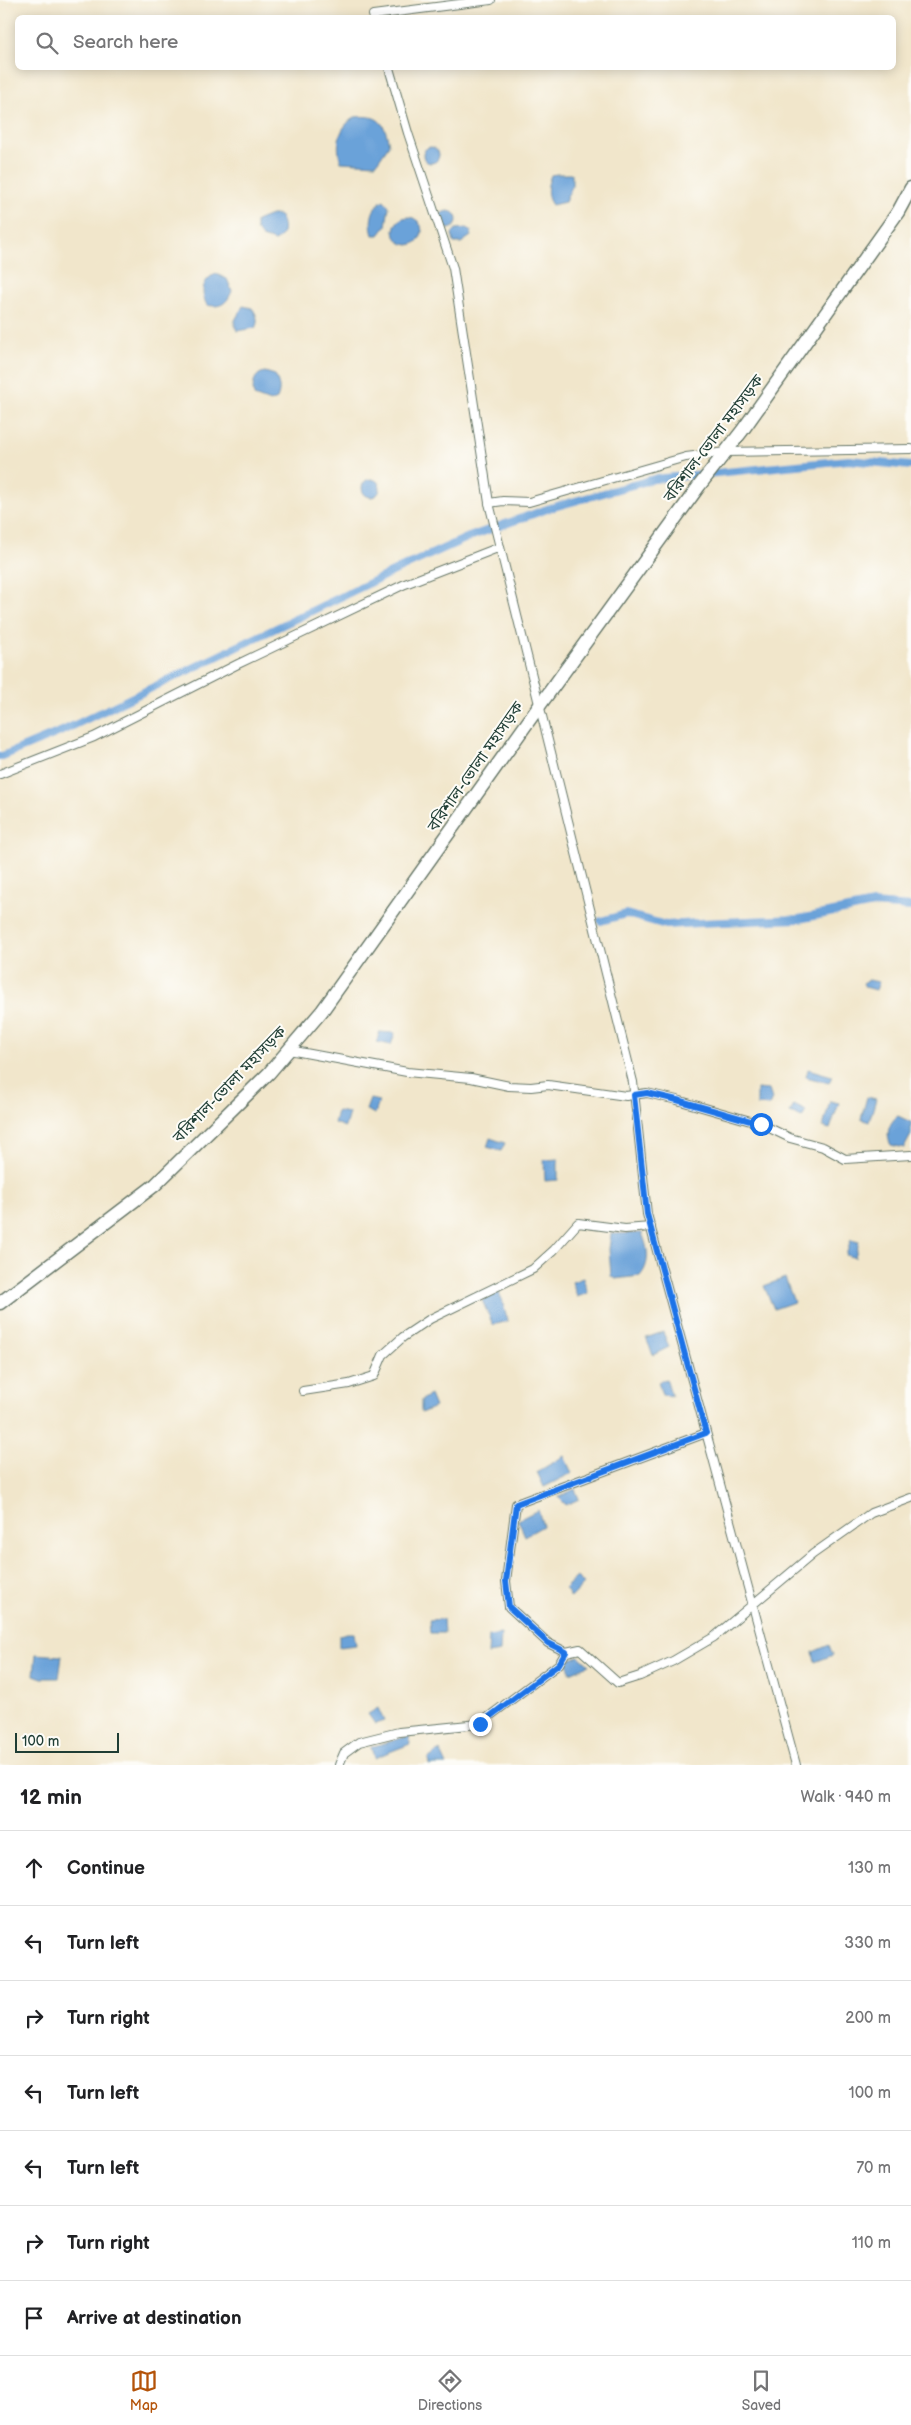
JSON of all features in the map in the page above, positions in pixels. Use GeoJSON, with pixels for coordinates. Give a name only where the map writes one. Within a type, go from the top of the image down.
{"type":"FeatureCollection","features":[{"type":"Feature","properties":{"kind":"highway","name":"বরিশাল-ভোলা মহাসড়ক"},"geometry":{"type":"LineString","coordinates":[[0,1304],[155,1185],[289,1050],[322,1011],[540,705],[898,212],[911,188]]}},
{"type":"Feature","properties":{"kind":"street"},"geometry":{"type":"LineString","coordinates":[[373,15],[491,0]]}},
{"type":"Feature","properties":{"kind":"street"},"geometry":{"type":"LineString","coordinates":[[389,70],[453,268],[489,504],[540,705],[634,1095],[647,1214],[796,1765]]}},
{"type":"Feature","properties":{"kind":"street"},"geometry":{"type":"LineString","coordinates":[[489,504],[503,501],[529,502],[686,457],[724,453],[911,449]]}},
{"type":"Feature","properties":{"kind":"street"},"geometry":{"type":"LineString","coordinates":[[0,774],[94,737],[238,664],[405,584],[499,543]]}},
{"type":"Feature","properties":{"kind":"street"},"geometry":{"type":"LineString","coordinates":[[289,1050],[407,1072],[471,1078],[509,1086],[531,1088],[548,1085],[626,1096],[647,1093],[753,1122],[790,1138],[823,1146],[845,1159],[911,1155]]}},
{"type":"Feature","properties":{"kind":"street"},"geometry":{"type":"LineString","coordinates":[[303,1392],[349,1384],[374,1376],[383,1355],[403,1337],[430,1318],[533,1269],[554,1250],[578,1223],[625,1229],[651,1227]]}},
{"type":"Feature","properties":{"kind":"street"},"geometry":{"type":"LineString","coordinates":[[706,1433],[516,1504],[506,1581],[509,1607],[548,1643],[566,1652],[580,1649],[618,1683],[640,1676],[673,1661],[714,1637],[752,1603],[813,1554],[871,1513],[911,1498]]}},
{"type":"Feature","properties":{"kind":"street"},"geometry":{"type":"LineString","coordinates":[[339,1765],[344,1753],[359,1742],[399,1732],[480,1724],[559,1664],[566,1652]]}},
{"type":"Feature","properties":{"kind":"water"},"geometry":{"type":"Polygon","coordinates":[[[363,116],[376,119],[386,131],[389,145],[376,164],[341,162],[338,149],[340,136],[345,126],[355,117],[363,116]]]}},
{"type":"Feature","properties":{"kind":"water"},"geometry":{"type":"Polygon","coordinates":[[[428,147],[434,147],[439,152],[437,161],[428,163],[423,158],[423,152],[428,147]]]}},
{"type":"Feature","properties":{"kind":"water"},"geometry":{"type":"Polygon","coordinates":[[[572,174],[572,186],[565,202],[552,205],[548,198],[548,187],[551,175],[572,174]]]}},
{"type":"Feature","properties":{"kind":"water"},"geometry":{"type":"Polygon","coordinates":[[[384,200],[389,207],[386,226],[379,235],[373,235],[372,215],[376,206],[384,200]]]}},
{"type":"Feature","properties":{"kind":"water"},"geometry":{"type":"Polygon","coordinates":[[[448,211],[454,214],[457,220],[454,226],[448,229],[442,226],[439,220],[442,214],[448,211]]]}},
{"type":"Feature","properties":{"kind":"water"},"geometry":{"type":"Polygon","coordinates":[[[271,215],[279,215],[283,226],[283,233],[275,241],[262,237],[256,229],[256,221],[271,215]]]}},
{"type":"Feature","properties":{"kind":"water"},"geometry":{"type":"Polygon","coordinates":[[[408,217],[418,221],[422,231],[418,241],[408,245],[398,241],[394,231],[398,221],[408,217]]]}},
{"type":"Feature","properties":{"kind":"water"},"geometry":{"type":"Polygon","coordinates":[[[467,228],[471,231],[471,236],[461,243],[454,243],[452,234],[456,229],[467,228]]]}},
{"type":"Feature","properties":{"kind":"water"},"geometry":{"type":"Polygon","coordinates":[[[216,274],[227,279],[232,291],[228,299],[222,304],[216,306],[207,305],[203,296],[205,283],[211,276],[216,274]]]}},
{"type":"Feature","properties":{"kind":"water"},"geometry":{"type":"Polygon","coordinates":[[[243,306],[252,308],[256,315],[257,323],[255,328],[237,331],[234,322],[243,306]]]}},
{"type":"Feature","properties":{"kind":"water"},"geometry":{"type":"Polygon","coordinates":[[[265,372],[275,375],[279,387],[277,399],[270,402],[254,396],[254,381],[258,375],[265,372]]]}},
{"type":"Feature","properties":{"kind":"water"},"geometry":{"type":"Polygon","coordinates":[[[371,479],[379,484],[380,488],[375,496],[371,497],[363,492],[362,488],[367,480],[371,479]]]}},
{"type":"Feature","properties":{"kind":"water"},"geometry":{"type":"Polygon","coordinates":[[[868,980],[879,982],[876,990],[865,987],[863,983],[868,980]]]}},
{"type":"Feature","properties":{"kind":"water"},"geometry":{"type":"Polygon","coordinates":[[[379,1032],[395,1033],[391,1045],[377,1042],[379,1032]]]}},
{"type":"Feature","properties":{"kind":"water"},"geometry":{"type":"Polygon","coordinates":[[[808,1069],[832,1076],[829,1083],[806,1077],[808,1069]]]}},
{"type":"Feature","properties":{"kind":"water"},"geometry":{"type":"Polygon","coordinates":[[[757,1089],[769,1090],[772,1099],[769,1106],[757,1105],[757,1089]]]}},
{"type":"Feature","properties":{"kind":"water"},"geometry":{"type":"Polygon","coordinates":[[[867,1097],[876,1099],[869,1122],[861,1119],[867,1097]]]}},
{"type":"Feature","properties":{"kind":"water"},"geometry":{"type":"Polygon","coordinates":[[[370,1099],[379,1101],[375,1114],[366,1110],[370,1099]]]}},
{"type":"Feature","properties":{"kind":"water"},"geometry":{"type":"Polygon","coordinates":[[[830,1101],[839,1103],[830,1129],[823,1127],[830,1101]]]}},
{"type":"Feature","properties":{"kind":"water"},"geometry":{"type":"Polygon","coordinates":[[[794,1105],[806,1111],[802,1118],[790,1113],[794,1105]]]}},
{"type":"Feature","properties":{"kind":"water"},"geometry":{"type":"Polygon","coordinates":[[[337,1111],[349,1113],[345,1127],[334,1123],[337,1111]]]}},
{"type":"Feature","properties":{"kind":"water"},"geometry":{"type":"Polygon","coordinates":[[[898,1116],[911,1122],[911,1135],[904,1148],[891,1145],[888,1137],[890,1125],[898,1116]]]}},
{"type":"Feature","properties":{"kind":"water"},"geometry":{"type":"Polygon","coordinates":[[[490,1138],[505,1143],[501,1151],[487,1147],[490,1138]]]}},
{"type":"Feature","properties":{"kind":"water"},"geometry":{"type":"Polygon","coordinates":[[[558,1159],[558,1180],[545,1181],[544,1160],[558,1159]]]}},
{"type":"Feature","properties":{"kind":"water"},"geometry":{"type":"Polygon","coordinates":[[[642,1233],[646,1244],[646,1266],[640,1276],[615,1279],[611,1276],[609,1249],[611,1234],[642,1233]]]}},
{"type":"Feature","properties":{"kind":"water"},"geometry":{"type":"Polygon","coordinates":[[[851,1240],[859,1242],[855,1258],[846,1255],[851,1240]]]}},
{"type":"Feature","properties":{"kind":"water"},"geometry":{"type":"Polygon","coordinates":[[[583,1278],[588,1293],[577,1297],[572,1282],[583,1278]]]}},
{"type":"Feature","properties":{"kind":"water"},"geometry":{"type":"Polygon","coordinates":[[[785,1278],[794,1302],[774,1309],[764,1286],[785,1278]]]}},
{"type":"Feature","properties":{"kind":"water"},"geometry":{"type":"Polygon","coordinates":[[[499,1292],[508,1321],[493,1325],[482,1300],[499,1292]]]}},
{"type":"Feature","properties":{"kind":"water"},"geometry":{"type":"Polygon","coordinates":[[[663,1332],[669,1347],[653,1355],[646,1338],[663,1332]]]}},
{"type":"Feature","properties":{"kind":"water"},"geometry":{"type":"Polygon","coordinates":[[[666,1379],[672,1396],[662,1395],[658,1382],[666,1379]]]}},
{"type":"Feature","properties":{"kind":"water"},"geometry":{"type":"Polygon","coordinates":[[[430,1395],[435,1407],[421,1413],[421,1400],[430,1395]]]}},
{"type":"Feature","properties":{"kind":"water"},"geometry":{"type":"Polygon","coordinates":[[[564,1456],[572,1473],[544,1487],[537,1472],[564,1456]]]}},
{"type":"Feature","properties":{"kind":"water"},"geometry":{"type":"Polygon","coordinates":[[[575,1489],[579,1499],[566,1505],[558,1497],[575,1489]]]}},
{"type":"Feature","properties":{"kind":"water"},"geometry":{"type":"Polygon","coordinates":[[[538,1510],[543,1526],[525,1536],[518,1520],[538,1510]]]}},
{"type":"Feature","properties":{"kind":"water"},"geometry":{"type":"Polygon","coordinates":[[[577,1577],[584,1584],[571,1598],[565,1588],[577,1577]]]}},
{"type":"Feature","properties":{"kind":"water"},"geometry":{"type":"Polygon","coordinates":[[[443,1619],[444,1633],[430,1633],[429,1620],[443,1619]]]}},
{"type":"Feature","properties":{"kind":"water"},"geometry":{"type":"Polygon","coordinates":[[[354,1633],[356,1645],[339,1647],[339,1635],[354,1633]]]}},
{"type":"Feature","properties":{"kind":"water"},"geometry":{"type":"Polygon","coordinates":[[[501,1634],[500,1652],[488,1654],[489,1636],[501,1634]]]}},
{"type":"Feature","properties":{"kind":"water"},"geometry":{"type":"Polygon","coordinates":[[[829,1645],[833,1655],[815,1662],[813,1652],[829,1645]]]}},
{"type":"Feature","properties":{"kind":"water"},"geometry":{"type":"Polygon","coordinates":[[[36,1654],[62,1656],[59,1678],[42,1678],[34,1675],[36,1654]]]}},
{"type":"Feature","properties":{"kind":"water"},"geometry":{"type":"Polygon","coordinates":[[[579,1656],[589,1665],[570,1673],[567,1660],[579,1656]]]}},
{"type":"Feature","properties":{"kind":"water"},"geometry":{"type":"Polygon","coordinates":[[[378,1708],[384,1721],[375,1724],[368,1714],[378,1708]]]}},
{"type":"Feature","properties":{"kind":"water"},"geometry":{"type":"Polygon","coordinates":[[[409,1736],[410,1744],[374,1758],[371,1747],[409,1736]]]}},
{"type":"Feature","properties":{"kind":"water"},"geometry":{"type":"Polygon","coordinates":[[[440,1750],[447,1765],[429,1765],[428,1759],[440,1750]]]}},
{"type":"Feature","properties":{"kind":"waterway"},"geometry":{"type":"LineString","coordinates":[[0,757],[60,732],[469,537],[550,508],[654,479],[849,460],[911,466]]}},
{"type":"Feature","properties":{"kind":"waterway"},"geometry":{"type":"LineString","coordinates":[[601,921],[626,914],[666,925],[799,919],[873,904],[911,907]]}},
{"type":"Feature","properties":{"kind":"route"},"geometry":{"type":"LineString","coordinates":[[480,1724],[526,1691],[559,1664],[566,1652],[548,1643],[509,1607],[506,1581],[516,1504],[638,1456],[691,1440],[706,1433],[647,1214],[634,1095],[647,1093],[761,1124]]}}]}
